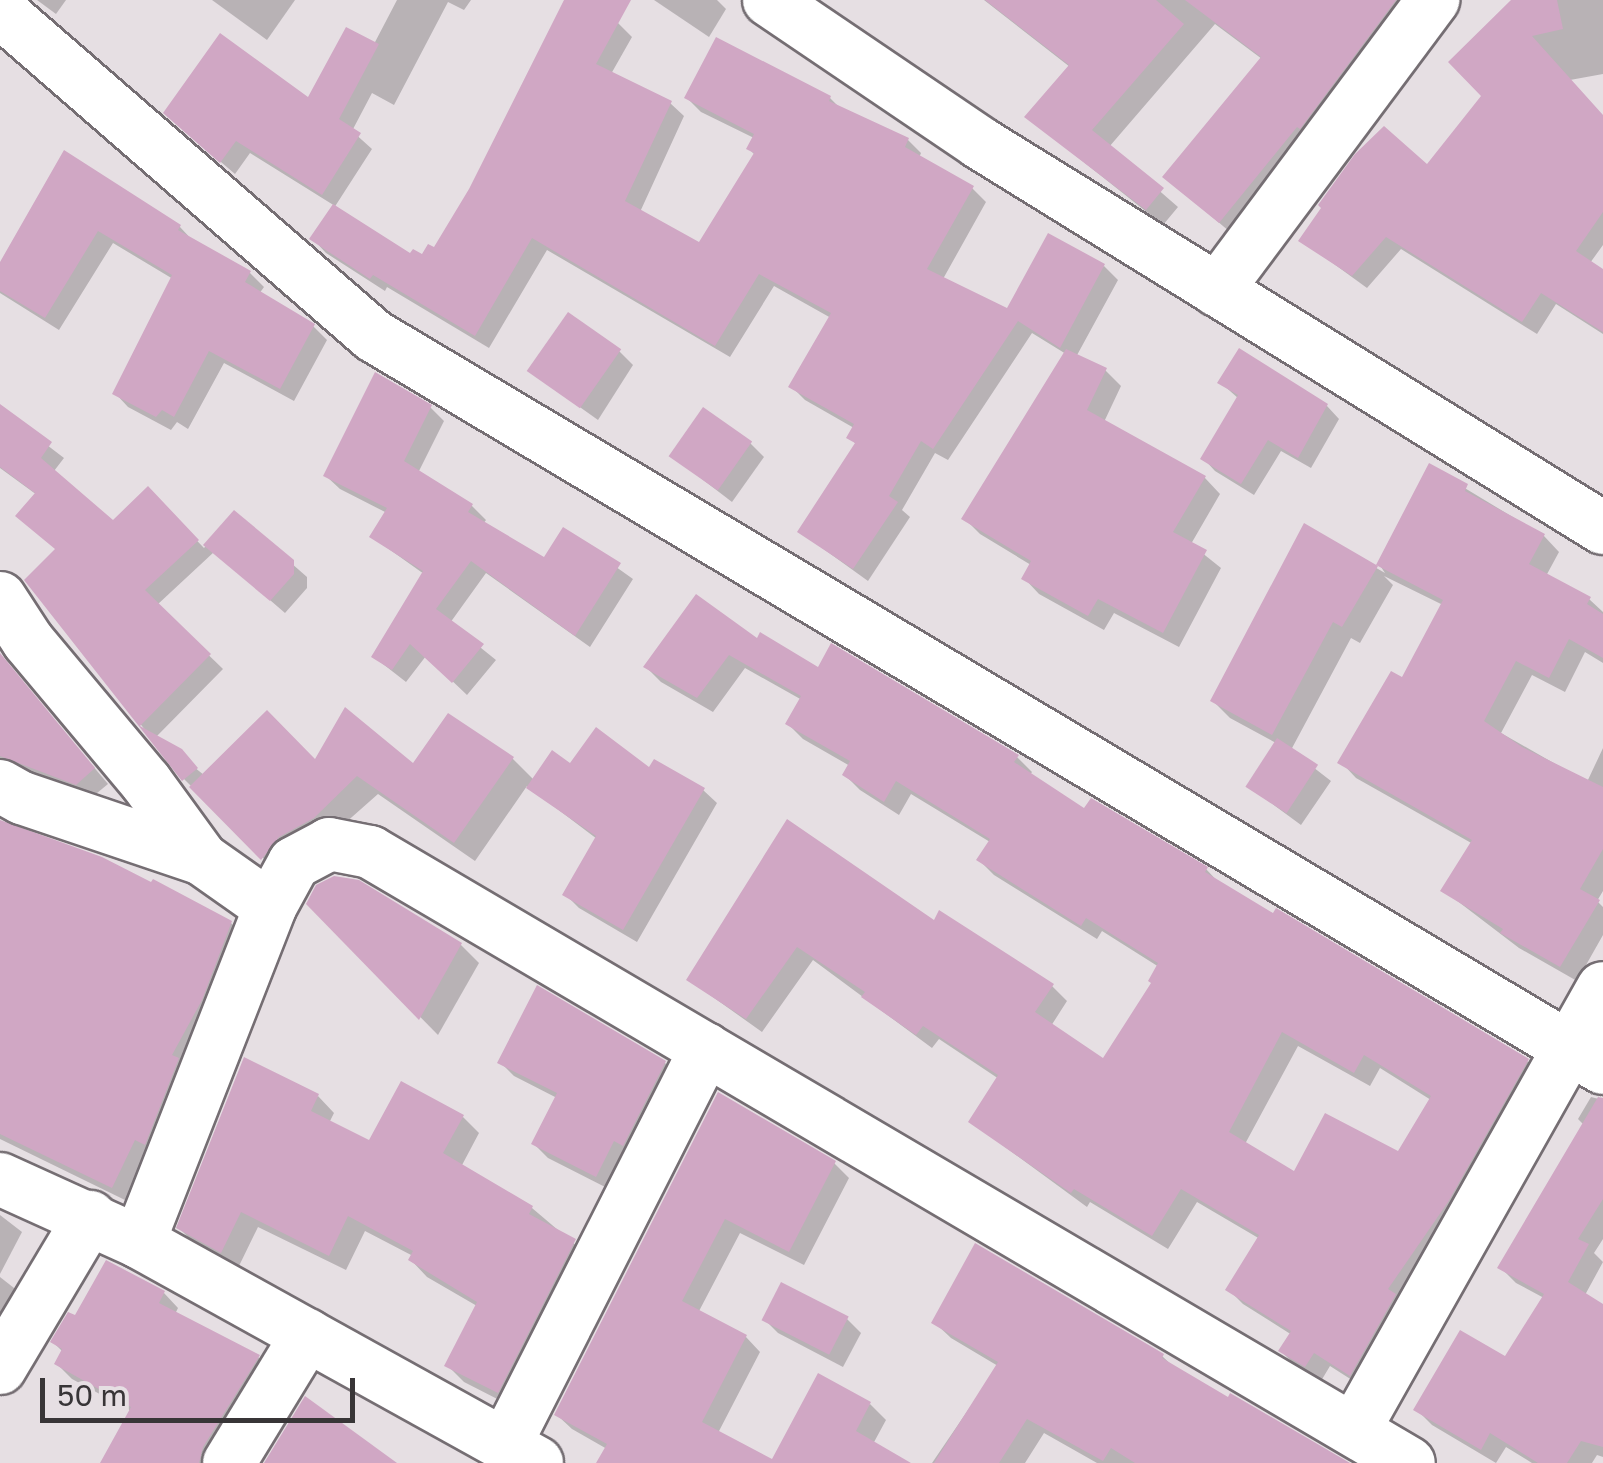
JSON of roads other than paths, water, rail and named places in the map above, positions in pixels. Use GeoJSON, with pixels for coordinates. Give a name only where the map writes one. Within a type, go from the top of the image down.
{"type":"FeatureCollection","features":[{"type":"Feature","properties":{"kind":"street"},"geometry":{"type":"LineString","coordinates":[[768,0],[980,143],[1603,528]]}},
{"type":"Feature","properties":{"kind":"street"},"geometry":{"type":"LineString","coordinates":[[1217,290],[1433,0]]}},
{"type":"Feature","properties":{"kind":"street"},"geometry":{"type":"LineString","coordinates":[[0,11],[374,336],[1587,1059]]}},
{"type":"Feature","properties":{"kind":"street"},"geometry":{"type":"LineString","coordinates":[[0,598],[28,642],[146,782],[202,859]]}},
{"type":"Feature","properties":{"kind":"street"},"geometry":{"type":"LineString","coordinates":[[0,786],[22,798],[202,859],[270,906]]}},
{"type":"Feature","properties":{"kind":"street"},"geometry":{"type":"LineString","coordinates":[[139,1242],[270,906],[294,863],[328,844],[370,852],[1409,1463]]}},
{"type":"Feature","properties":{"kind":"street"},"geometry":{"type":"LineString","coordinates":[[1354,1430],[1587,1059],[1603,988]]}},
{"type":"Feature","properties":{"kind":"street"},"geometry":{"type":"LineString","coordinates":[[0,1179],[139,1242],[521,1454],[706,1049]]}},
{"type":"Feature","properties":{"kind":"street"},"geometry":{"type":"LineString","coordinates":[[0,1368],[90,1217]]}},
{"type":"Feature","properties":{"kind":"street"},"geometry":{"type":"LineString","coordinates":[[230,1463],[307,1335]]}}]}
